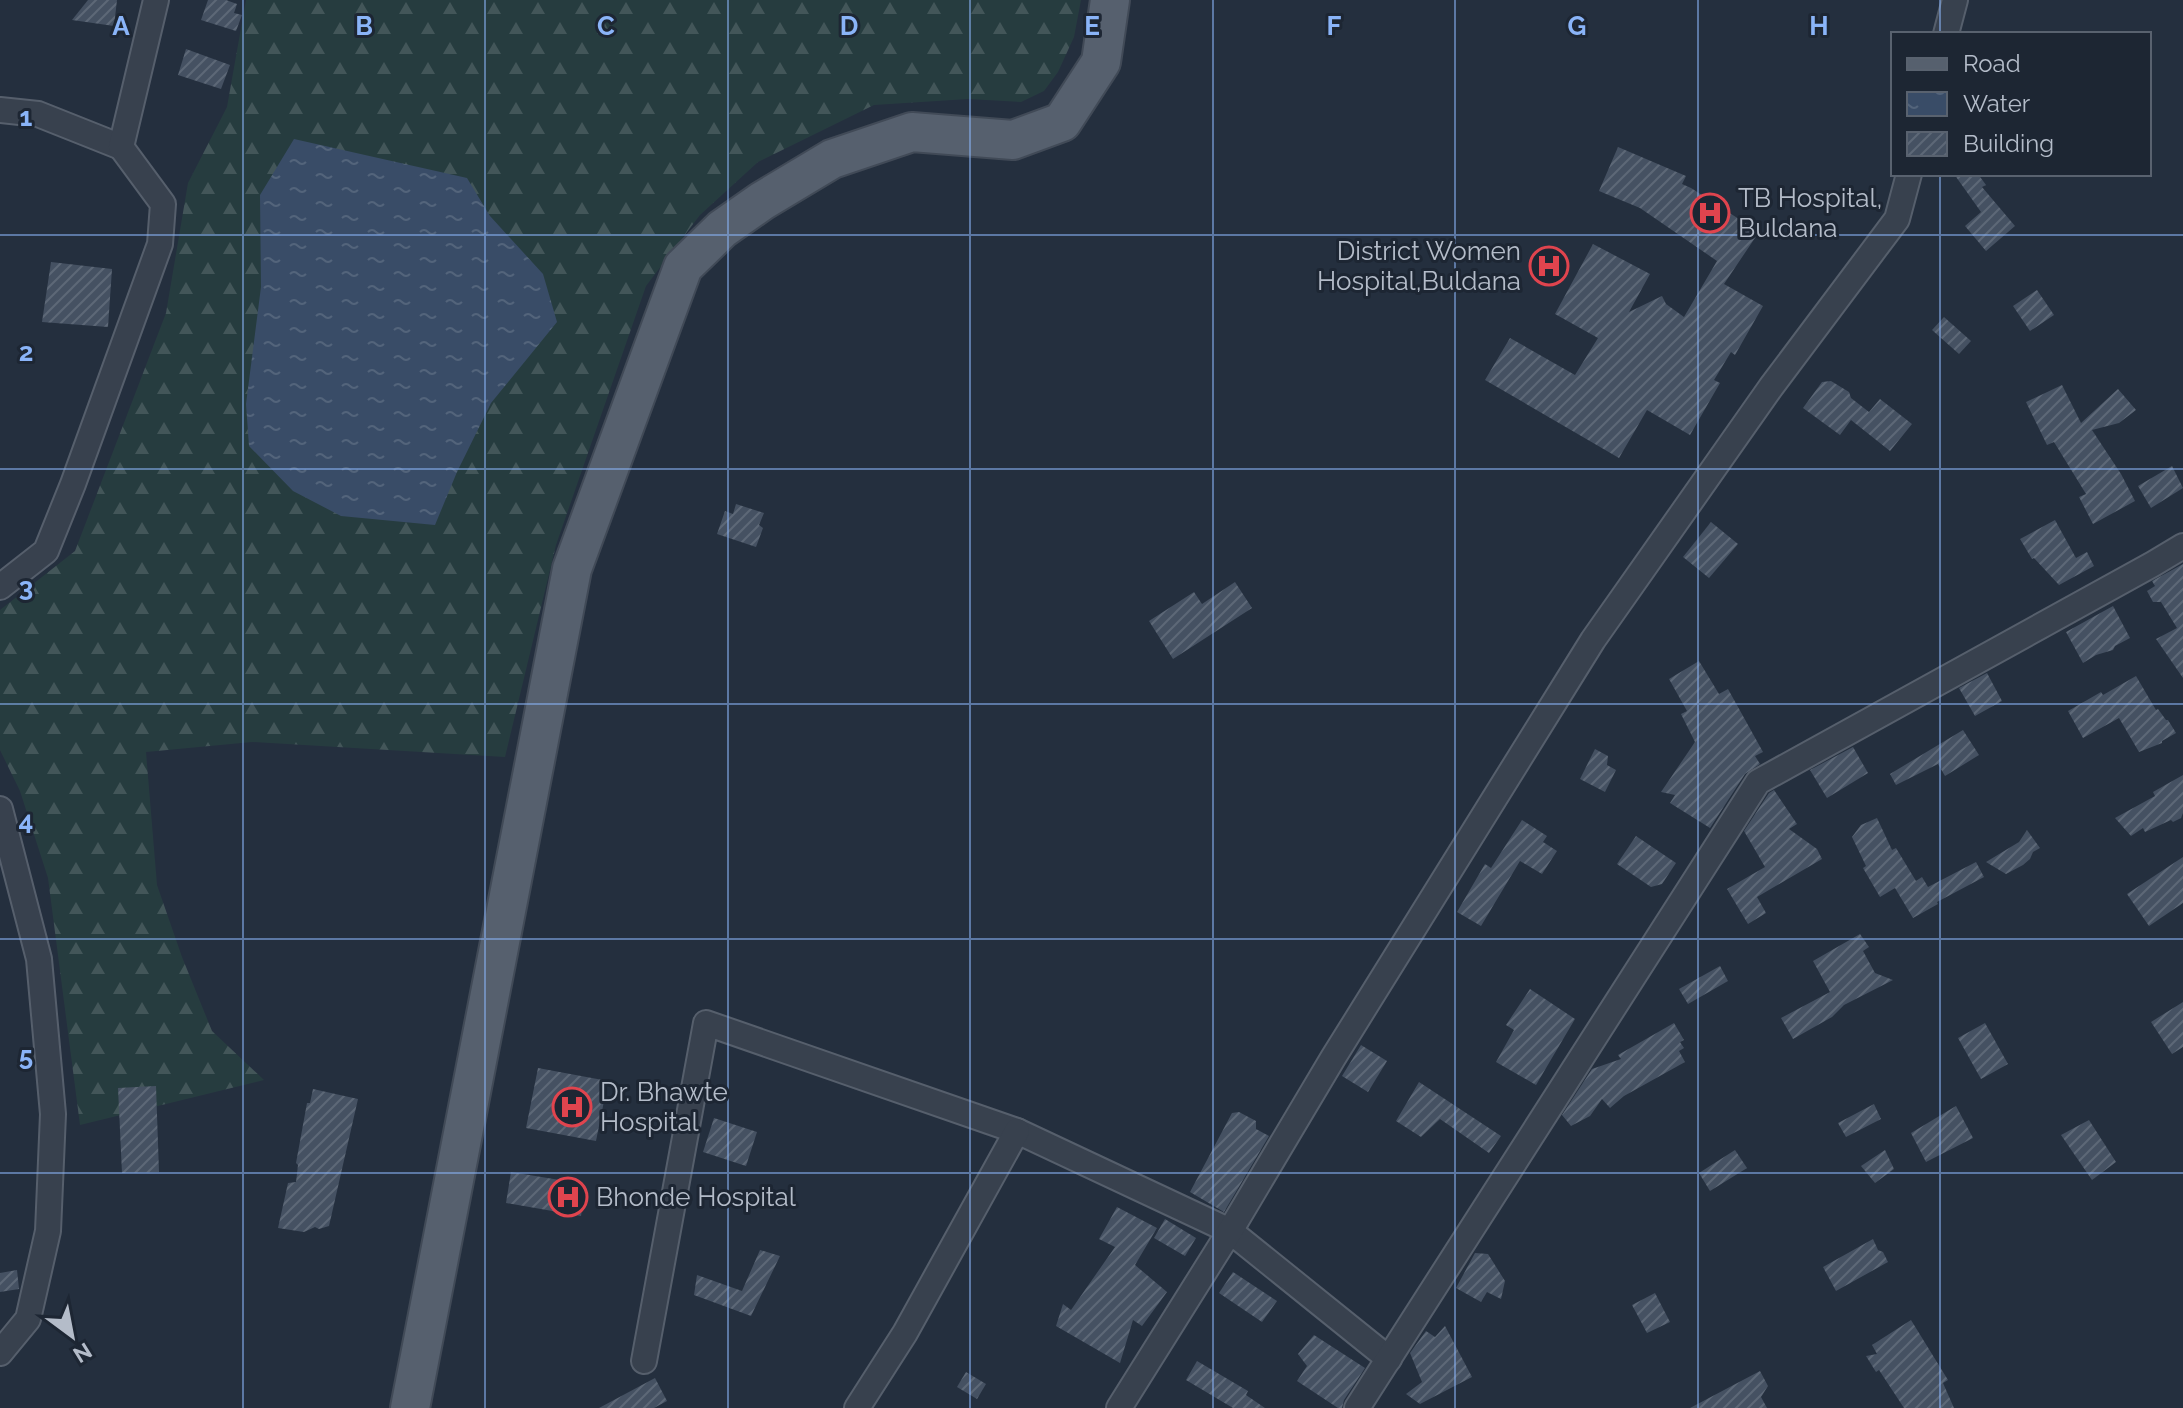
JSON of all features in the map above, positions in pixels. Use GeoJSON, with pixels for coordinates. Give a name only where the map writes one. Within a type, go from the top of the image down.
{"type":"FeatureCollection","features":[{"type":"Feature","properties":{"kind":"main road"},"geometry":{"type":"LineString","coordinates":[[418,1400],[572,569],[683,267],[722,229],[832,159],[912,132],[1013,140],[1062,122],[1101,62],[1110,0]]}},
{"type":"Feature","properties":{"kind":"street"},"geometry":{"type":"LineString","coordinates":[[121,147],[156,0]]}},
{"type":"Feature","properties":{"kind":"street"},"geometry":{"type":"LineString","coordinates":[[1947,32],[1955,0]]}},
{"type":"Feature","properties":{"kind":"street"},"geometry":{"type":"LineString","coordinates":[[0,110],[38,114],[121,147],[163,204],[160,244],[46,551],[0,587]]}},
{"type":"Feature","properties":{"kind":"street"},"geometry":{"type":"LineString","coordinates":[[1119,1408],[1593,640],[1771,387],[1897,219],[1908,176]]}},
{"type":"Feature","properties":{"kind":"street"},"geometry":{"type":"LineString","coordinates":[[1357,1408],[1758,782],[2183,546]]}},
{"type":"Feature","properties":{"kind":"street"},"geometry":{"type":"LineString","coordinates":[[0,809],[39,959],[53,1114],[48,1231],[28,1319],[0,1353]]}},
{"type":"Feature","properties":{"kind":"street"},"geometry":{"type":"LineString","coordinates":[[644,1361],[706,1023],[1017,1131],[1230,1231],[1389,1359]]}},
{"type":"Feature","properties":{"kind":"street"},"geometry":{"type":"LineString","coordinates":[[857,1408],[905,1333],[1017,1131]]}},
{"type":"Feature","properties":{"kind":"green space"},"geometry":{"type":"Polygon","coordinates":[[[246,0],[1081,0],[1074,37],[1058,72],[1044,91],[1021,102],[968,99],[874,105],[758,162],[700,215],[646,286],[556,545],[505,757],[252,742],[146,752],[157,885],[182,957],[212,1031],[264,1080],[80,1125],[48,878],[20,791],[0,750],[0,610],[75,551],[166,313],[188,183],[227,107],[246,0]]]}},
{"type":"Feature","properties":{"kind":"water"},"geometry":{"type":"Polygon","coordinates":[[[294,139],[467,178],[490,216],[543,274],[557,322],[491,403],[435,525],[341,516],[293,491],[249,446],[246,404],[261,287],[260,195],[294,139]]]}},
{"type":"Feature","properties":{"kind":"building"},"geometry":{"type":"Polygon","coordinates":[[[88,0],[117,0],[114,26],[72,20],[88,0]]]}},
{"type":"Feature","properties":{"kind":"building"},"geometry":{"type":"Polygon","coordinates":[[[208,0],[226,0],[237,4],[234,13],[242,15],[236,31],[201,20],[208,0]]]}},
{"type":"Feature","properties":{"kind":"building"},"geometry":{"type":"Polygon","coordinates":[[[186,49],[230,65],[221,89],[178,75],[186,49]]]}},
{"type":"Feature","properties":{"kind":"building"},"geometry":{"type":"Polygon","coordinates":[[[1618,147],[1686,176],[1682,184],[1759,232],[1724,284],[1763,306],[1735,355],[1731,352],[1714,380],[1720,383],[1690,435],[1647,410],[1619,458],[1485,380],[1510,338],[1575,375],[1598,338],[1555,314],[1593,244],[1650,274],[1629,312],[1662,296],[1666,304],[1684,317],[1717,261],[1640,208],[1599,191],[1618,147]]]}},
{"type":"Feature","properties":{"kind":"building"},"geometry":{"type":"Polygon","coordinates":[[[1955,176],[1979,176],[1986,185],[1982,187],[2015,226],[1986,251],[1965,226],[1981,212],[1955,176]]]}},
{"type":"Feature","properties":{"kind":"building"},"geometry":{"type":"Polygon","coordinates":[[[51,262],[112,269],[108,327],[42,322],[51,262]]]}},
{"type":"Feature","properties":{"kind":"building"},"geometry":{"type":"Polygon","coordinates":[[[2037,290],[2054,315],[2030,331],[2013,306],[2037,290]]]}},
{"type":"Feature","properties":{"kind":"building"},"geometry":{"type":"Polygon","coordinates":[[[1944,317],[1971,341],[1959,354],[1932,330],[1944,317]]]}},
{"type":"Feature","properties":{"kind":"building"},"geometry":{"type":"Polygon","coordinates":[[[1831,381],[1849,392],[1851,398],[1869,412],[1880,399],[1912,424],[1890,451],[1851,420],[1840,435],[1803,408],[1822,382],[1831,381]]]}},
{"type":"Feature","properties":{"kind":"building"},"geometry":{"type":"Polygon","coordinates":[[[2062,385],[2081,423],[2118,389],[2136,410],[2119,423],[2092,430],[2135,501],[2093,524],[2079,497],[2086,494],[2054,442],[2047,445],[2026,402],[2062,385]]]}},
{"type":"Feature","properties":{"kind":"building"},"geometry":{"type":"Polygon","coordinates":[[[2172,466],[2183,488],[2151,508],[2138,486],[2172,466]]]}},
{"type":"Feature","properties":{"kind":"building"},"geometry":{"type":"Polygon","coordinates":[[[736,504],[764,513],[759,525],[763,528],[756,547],[717,534],[725,511],[733,514],[736,504]]]}},
{"type":"Feature","properties":{"kind":"building"},"geometry":{"type":"Polygon","coordinates":[[[2055,520],[2076,558],[2087,552],[2094,566],[2059,585],[2032,559],[2020,539],[2055,520]]]}},
{"type":"Feature","properties":{"kind":"building"},"geometry":{"type":"Polygon","coordinates":[[[1711,522],[1738,544],[1709,578],[1683,557],[1711,522]]]}},
{"type":"Feature","properties":{"kind":"building"},"geometry":{"type":"Polygon","coordinates":[[[2183,564],[2183,678],[2156,639],[2177,628],[2161,602],[2153,602],[2147,591],[2155,586],[2152,581],[2183,564]]]}},
{"type":"Feature","properties":{"kind":"building"},"geometry":{"type":"Polygon","coordinates":[[[1235,582],[1252,608],[1173,659],[1149,621],[1194,592],[1202,604],[1235,582]]]}},
{"type":"Feature","properties":{"kind":"building"},"geometry":{"type":"Polygon","coordinates":[[[2113,606],[2130,638],[2113,650],[2083,663],[2066,632],[2113,606]]]}},
{"type":"Feature","properties":{"kind":"building"},"geometry":{"type":"Polygon","coordinates":[[[1699,661],[1719,694],[1728,689],[1763,752],[1755,756],[1760,764],[1745,774],[1710,828],[1670,803],[1675,795],[1661,792],[1695,742],[1681,714],[1687,711],[1669,679],[1699,661]]]}},
{"type":"Feature","properties":{"kind":"building"},"geometry":{"type":"Polygon","coordinates":[[[1987,673],[2002,701],[1975,716],[1959,688],[1987,673]]]}},
{"type":"Feature","properties":{"kind":"building"},"geometry":{"type":"Polygon","coordinates":[[[2136,676],[2156,710],[2168,720],[2176,733],[2162,743],[2139,752],[2119,718],[2083,738],[2068,711],[2136,676]]]}},
{"type":"Feature","properties":{"kind":"building"},"geometry":{"type":"Polygon","coordinates":[[[1963,730],[1979,755],[1945,776],[1938,764],[1896,785],[1890,774],[1963,730]]]}},
{"type":"Feature","properties":{"kind":"building"},"geometry":{"type":"Polygon","coordinates":[[[1853,747],[1868,773],[1827,798],[1810,770],[1853,747]]]}},
{"type":"Feature","properties":{"kind":"building"},"geometry":{"type":"Polygon","coordinates":[[[1595,749],[1608,756],[1607,765],[1616,770],[1605,792],[1580,779],[1595,749]]]}},
{"type":"Feature","properties":{"kind":"building"},"geometry":{"type":"Polygon","coordinates":[[[2183,775],[2181,818],[2145,832],[2143,828],[2131,836],[2115,818],[2155,796],[2153,792],[2183,775]]]}},
{"type":"Feature","properties":{"kind":"building"},"geometry":{"type":"Polygon","coordinates":[[[1774,790],[1797,824],[1789,829],[1817,849],[1822,859],[1757,897],[1766,913],[1748,924],[1727,889],[1765,867],[1744,831],[1774,790]]]}},
{"type":"Feature","properties":{"kind":"building"},"geometry":{"type":"Polygon","coordinates":[[[1877,818],[1892,850],[1896,848],[1916,881],[1922,877],[1928,887],[1976,862],[1984,877],[1913,918],[1895,888],[1880,897],[1863,868],[1866,866],[1852,837],[1861,825],[1877,818]]]}},
{"type":"Feature","properties":{"kind":"building"},"geometry":{"type":"Polygon","coordinates":[[[1522,820],[1547,836],[1543,842],[1557,851],[1542,874],[1520,861],[1481,926],[1457,912],[1485,864],[1491,868],[1522,820]]]}},
{"type":"Feature","properties":{"kind":"building"},"geometry":{"type":"Polygon","coordinates":[[[2027,830],[2040,848],[2023,865],[2006,874],[1986,862],[2019,842],[2027,830]]]}},
{"type":"Feature","properties":{"kind":"building"},"geometry":{"type":"Polygon","coordinates":[[[1636,836],[1676,863],[1662,884],[1651,887],[1617,864],[1636,836]]]}},
{"type":"Feature","properties":{"kind":"building"},"geometry":{"type":"Polygon","coordinates":[[[2183,857],[2183,903],[2149,926],[2127,894],[2183,857]]]}},
{"type":"Feature","properties":{"kind":"building"},"geometry":{"type":"Polygon","coordinates":[[[1860,934],[1869,947],[1863,951],[1875,973],[1893,980],[1844,1005],[1832,1017],[1793,1039],[1781,1018],[1830,992],[1813,961],[1860,934]]]}},
{"type":"Feature","properties":{"kind":"building"},"geometry":{"type":"Polygon","coordinates":[[[1720,966],[1728,981],[1688,1004],[1679,989],[1720,966]]]}},
{"type":"Feature","properties":{"kind":"building"},"geometry":{"type":"Polygon","coordinates":[[[1530,989],[1575,1019],[1536,1085],[1496,1062],[1514,1030],[1506,1025],[1530,989]]]}},
{"type":"Feature","properties":{"kind":"building"},"geometry":{"type":"Polygon","coordinates":[[[2183,1002],[2183,1047],[2172,1054],[2151,1022],[2183,1002]]]}},
{"type":"Feature","properties":{"kind":"building"},"geometry":{"type":"Polygon","coordinates":[[[1674,1023],[1684,1040],[1680,1042],[1684,1048],[1679,1051],[1685,1062],[1624,1096],[1610,1108],[1602,1099],[1590,1116],[1571,1126],[1562,1115],[1592,1069],[1621,1059],[1618,1055],[1674,1023]]]}},
{"type":"Feature","properties":{"kind":"building"},"geometry":{"type":"Polygon","coordinates":[[[1985,1023],[2008,1064],[1981,1079],[1958,1038],[1985,1023]]]}},
{"type":"Feature","properties":{"kind":"building"},"geometry":{"type":"Polygon","coordinates":[[[1361,1045],[1387,1061],[1368,1092],[1342,1076],[1361,1045]]]}},
{"type":"Feature","properties":{"kind":"building"},"geometry":{"type":"Polygon","coordinates":[[[538,1068],[608,1081],[596,1141],[526,1128],[538,1068]]]}},
{"type":"Feature","properties":{"kind":"building"},"geometry":{"type":"Polygon","coordinates":[[[1419,1082],[1501,1136],[1489,1153],[1440,1119],[1421,1137],[1396,1121],[1419,1082]]]}},
{"type":"Feature","properties":{"kind":"building"},"geometry":{"type":"Polygon","coordinates":[[[156,1086],[159,1172],[122,1173],[118,1088],[156,1086]]]}},
{"type":"Feature","properties":{"kind":"building"},"geometry":{"type":"Polygon","coordinates":[[[313,1089],[358,1099],[329,1226],[304,1232],[278,1228],[288,1183],[296,1182],[296,1163],[307,1103],[310,1103],[313,1089]]]}},
{"type":"Feature","properties":{"kind":"building"},"geometry":{"type":"Polygon","coordinates":[[[1874,1104],[1881,1119],[1846,1137],[1838,1123],[1874,1104]]]}},
{"type":"Feature","properties":{"kind":"building"},"geometry":{"type":"Polygon","coordinates":[[[1956,1106],[1973,1138],[1926,1162],[1911,1133],[1956,1106]]]}},
{"type":"Feature","properties":{"kind":"building"},"geometry":{"type":"Polygon","coordinates":[[[1239,1112],[1256,1121],[1256,1129],[1269,1136],[1224,1212],[1190,1192],[1232,1113],[1239,1112]]]}},
{"type":"Feature","properties":{"kind":"building"},"geometry":{"type":"Polygon","coordinates":[[[714,1118],[757,1132],[746,1166],[703,1152],[714,1118]]]}},
{"type":"Feature","properties":{"kind":"building"},"geometry":{"type":"Polygon","coordinates":[[[2089,1120],[2116,1162],[2092,1180],[2061,1135],[2089,1120]]]}},
{"type":"Feature","properties":{"kind":"building"},"geometry":{"type":"Polygon","coordinates":[[[1735,1150],[1747,1168],[1710,1191],[1699,1173],[1735,1150]]]}},
{"type":"Feature","properties":{"kind":"building"},"geometry":{"type":"Polygon","coordinates":[[[1885,1150],[1894,1169],[1875,1183],[1861,1166],[1885,1150]]]}},
{"type":"Feature","properties":{"kind":"building"},"geometry":{"type":"Polygon","coordinates":[[[511,1172],[578,1183],[576,1194],[584,1196],[581,1216],[506,1203],[511,1172]]]}},
{"type":"Feature","properties":{"kind":"building"},"geometry":{"type":"Polygon","coordinates":[[[1117,1207],[1157,1228],[1135,1265],[1167,1292],[1142,1326],[1133,1320],[1120,1363],[1056,1326],[1063,1304],[1071,1310],[1115,1247],[1099,1239],[1117,1207]]]}},
{"type":"Feature","properties":{"kind":"building"},"geometry":{"type":"Polygon","coordinates":[[[1165,1219],[1196,1238],[1185,1256],[1154,1238],[1165,1219]]]}},
{"type":"Feature","properties":{"kind":"building"},"geometry":{"type":"Polygon","coordinates":[[[1873,1239],[1888,1262],[1836,1291],[1823,1267],[1873,1239]]]}},
{"type":"Feature","properties":{"kind":"building"},"geometry":{"type":"Polygon","coordinates":[[[760,1250],[780,1256],[751,1316],[694,1295],[697,1275],[742,1291],[760,1250]]]}},
{"type":"Feature","properties":{"kind":"building"},"geometry":{"type":"Polygon","coordinates":[[[1475,1253],[1488,1254],[1505,1281],[1501,1299],[1487,1292],[1481,1302],[1456,1288],[1475,1253]]]}},
{"type":"Feature","properties":{"kind":"building"},"geometry":{"type":"Polygon","coordinates":[[[17,1270],[19,1289],[0,1292],[0,1273],[17,1270]]]}},
{"type":"Feature","properties":{"kind":"building"},"geometry":{"type":"Polygon","coordinates":[[[1233,1272],[1277,1301],[1262,1322],[1219,1293],[1233,1272]]]}},
{"type":"Feature","properties":{"kind":"building"},"geometry":{"type":"Polygon","coordinates":[[[1655,1293],[1670,1322],[1647,1333],[1632,1305],[1655,1293]]]}},
{"type":"Feature","properties":{"kind":"building"},"geometry":{"type":"Polygon","coordinates":[[[1911,1320],[1948,1380],[1943,1383],[1954,1408],[1904,1408],[1866,1356],[1877,1354],[1872,1345],[1911,1320]]]}},
{"type":"Feature","properties":{"kind":"building"},"geometry":{"type":"Polygon","coordinates":[[[1445,1326],[1472,1377],[1420,1404],[1406,1394],[1422,1382],[1410,1353],[1426,1331],[1435,1337],[1445,1326]]]}},
{"type":"Feature","properties":{"kind":"building"},"geometry":{"type":"Polygon","coordinates":[[[1314,1335],[1365,1368],[1342,1408],[1297,1381],[1307,1366],[1298,1354],[1314,1335]]]}},
{"type":"Feature","properties":{"kind":"building"},"geometry":{"type":"Polygon","coordinates":[[[1197,1361],[1248,1391],[1246,1395],[1265,1408],[1233,1408],[1186,1380],[1197,1361]]]}},
{"type":"Feature","properties":{"kind":"building"},"geometry":{"type":"Polygon","coordinates":[[[1760,1371],[1768,1386],[1761,1397],[1767,1408],[1690,1408],[1760,1371]]]}},
{"type":"Feature","properties":{"kind":"building"},"geometry":{"type":"Polygon","coordinates":[[[966,1372],[986,1384],[977,1399],[957,1387],[966,1372]]]}},
{"type":"Feature","properties":{"kind":"building"},"geometry":{"type":"Polygon","coordinates":[[[655,1378],[667,1401],[654,1408],[599,1408],[655,1378]]]}},
{"type":"Feature","properties":{"kind":"place","name":"TB Hospital, Buldana"},"geometry":{"type":"Point","coordinates":[1710,213]}},
{"type":"Feature","properties":{"kind":"place","name":"District Women Hospital,Buldana"},"geometry":{"type":"Point","coordinates":[1549,266]}},
{"type":"Feature","properties":{"kind":"place","name":"Dr. Bhawte Hospital"},"geometry":{"type":"Point","coordinates":[572,1107]}},
{"type":"Feature","properties":{"kind":"place","name":"Bhonde Hospital"},"geometry":{"type":"Point","coordinates":[568,1197]}}]}
